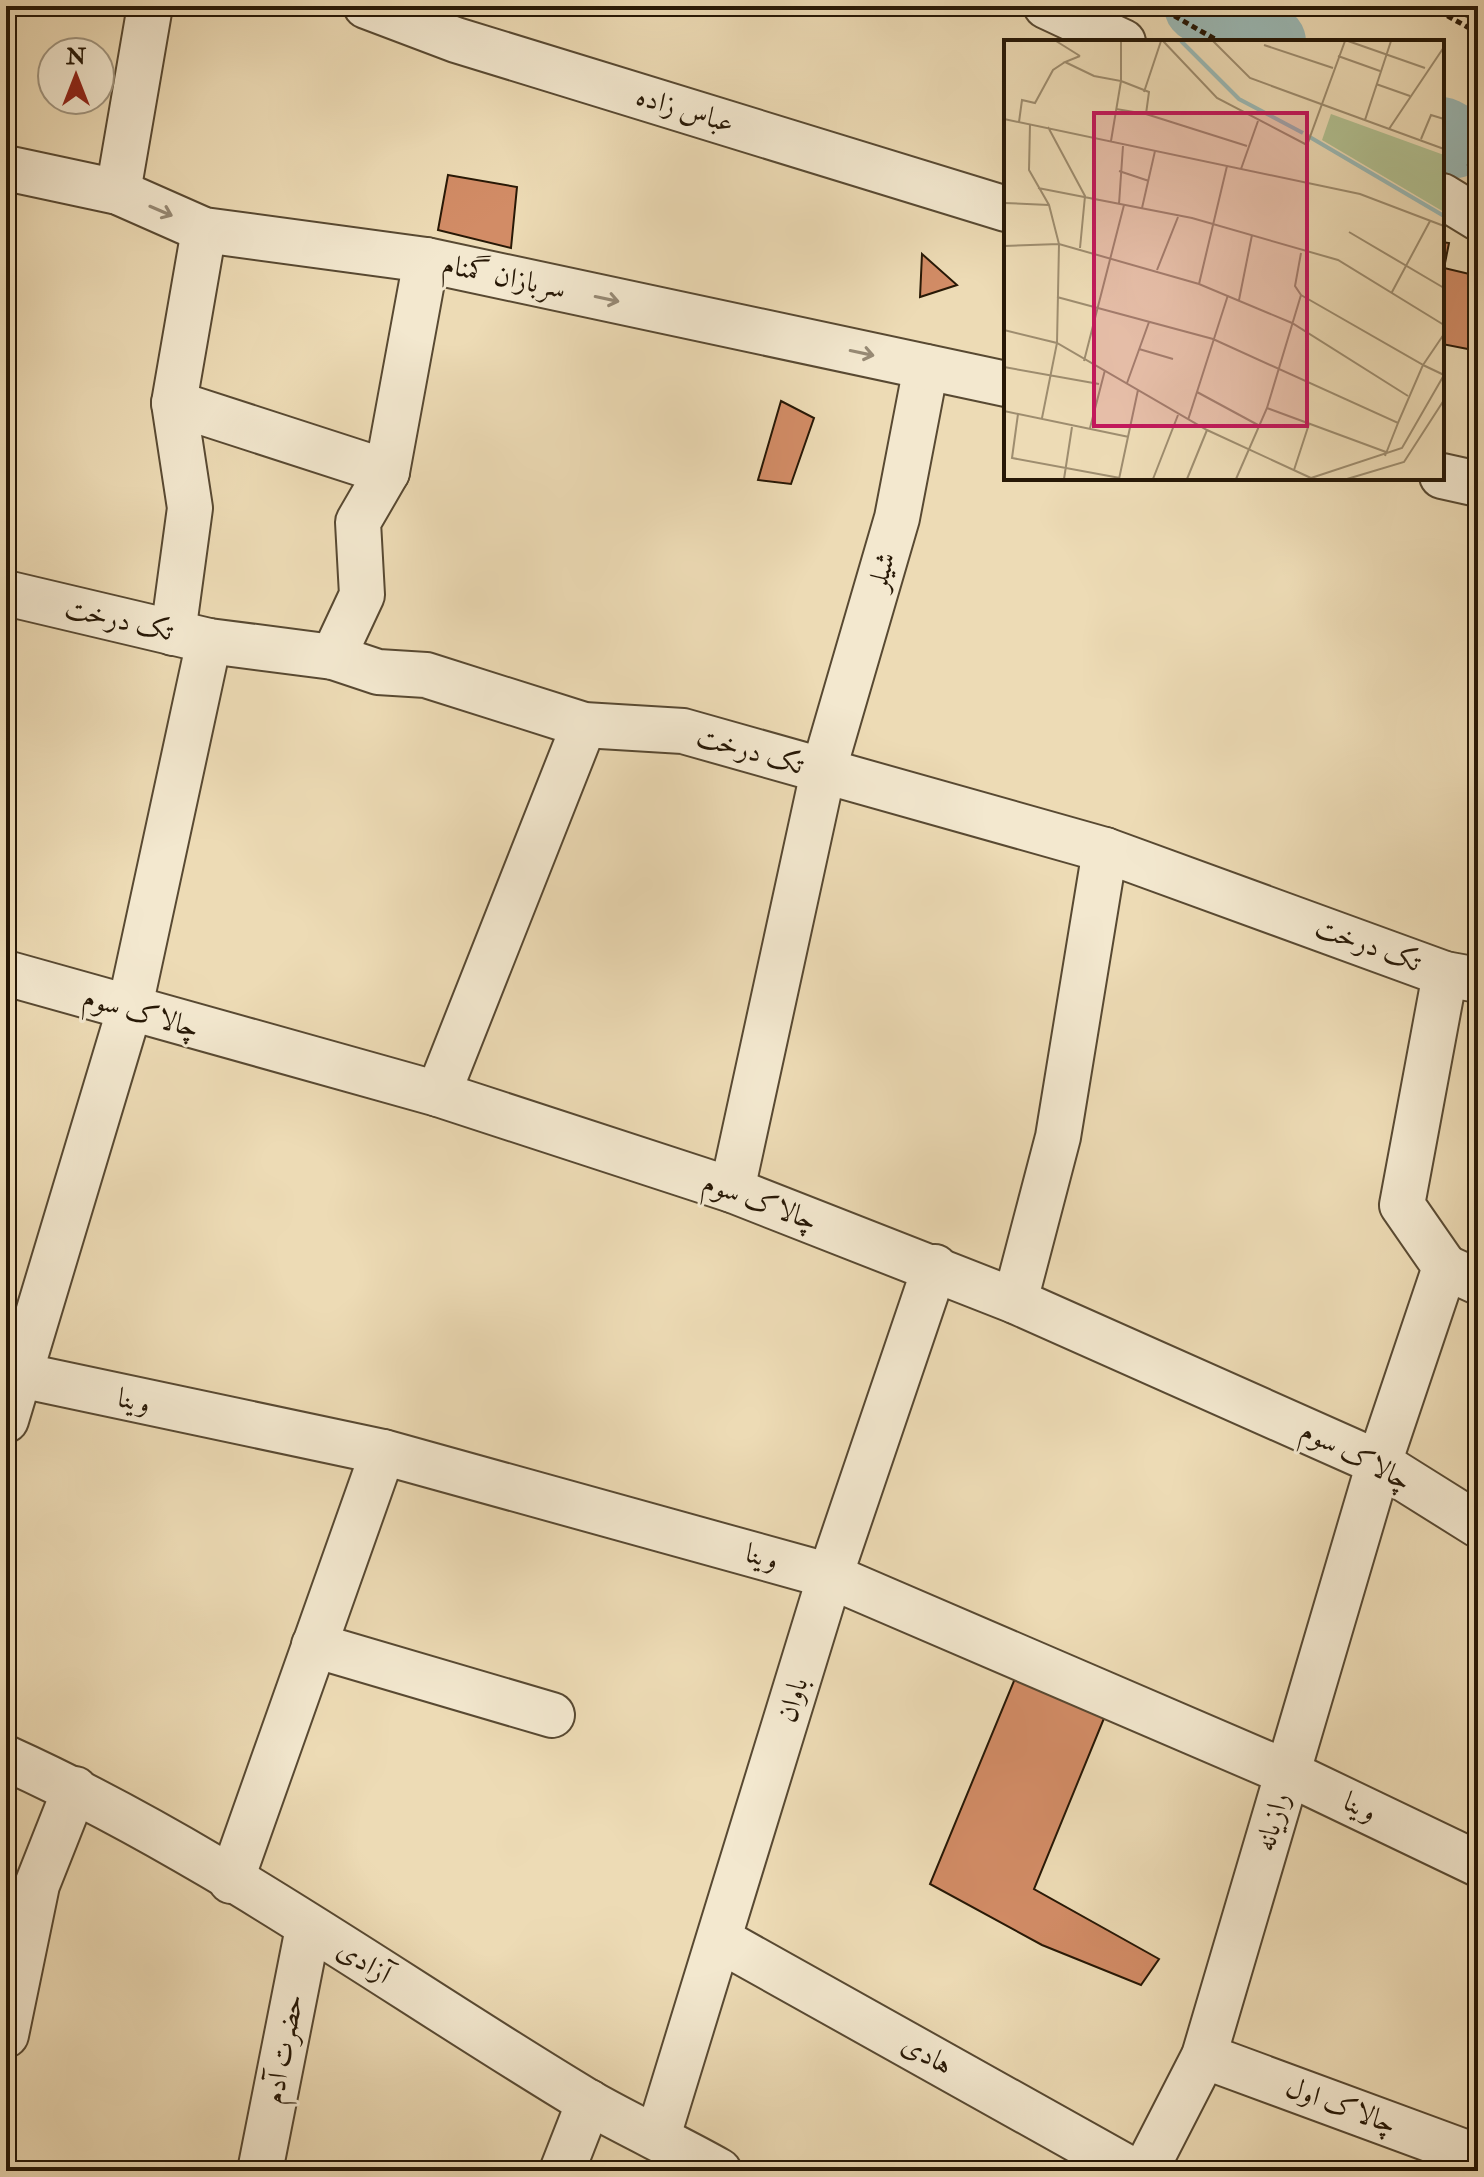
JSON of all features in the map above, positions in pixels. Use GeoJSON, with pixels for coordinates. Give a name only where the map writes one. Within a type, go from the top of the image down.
{"type":"FeatureCollection","features":[{"type":"Feature","properties":{"kind":"street"},"geometry":{"type":"LineString","coordinates":[[118,192],[150,6]]}},
{"type":"Feature","properties":{"kind":"street","name":"عباس زاده"},"geometry":{"type":"LineString","coordinates":[[366,6],[456,40],[1004,208]]}},
{"type":"Feature","properties":{"kind":"street"},"geometry":{"type":"LineString","coordinates":[[1046,6],[1119,40]]}},
{"type":"Feature","properties":{"kind":"street","name":"سربازان گمنام"},"geometry":{"type":"LineString","coordinates":[[6,168],[118,192],[204,230],[426,260],[1004,384]]}},
{"type":"Feature","properties":{"kind":"street"},"geometry":{"type":"LineString","coordinates":[[1444,197],[1478,218]]}},
{"type":"Feature","properties":{"kind":"street"},"geometry":{"type":"LineString","coordinates":[[6,1420],[11,1374],[129,1011],[191,637],[190,508],[174,403],[204,230]]}},
{"type":"Feature","properties":{"kind":"street"},"geometry":{"type":"LineString","coordinates":[[333,657],[362,595],[358,522],[387,472],[426,260]]}},
{"type":"Feature","properties":{"kind":"street","name":"شیلر"},"geometry":{"type":"LineString","coordinates":[[732,1190],[823,772],[897,518],[926,367]]}},
{"type":"Feature","properties":{"kind":"street"},"geometry":{"type":"LineString","coordinates":[[174,403],[387,472]]}},
{"type":"Feature","properties":{"kind":"street"},"geometry":{"type":"LineString","coordinates":[[1444,476],[1478,484]]}},
{"type":"Feature","properties":{"kind":"street","name":"تک درخت"},"geometry":{"type":"LineString","coordinates":[[6,593],[191,637],[333,657],[378,672],[426,675],[584,725],[683,731],[1105,850],[1462,977]]}},
{"type":"Feature","properties":{"kind":"street"},"geometry":{"type":"LineString","coordinates":[[438,1094],[584,725]]}},
{"type":"Feature","properties":{"kind":"street"},"geometry":{"type":"LineString","coordinates":[[1015,1301],[1058,1137],[1105,850]]}},
{"type":"Feature","properties":{"kind":"street","name":"چالاک سوم"},"geometry":{"type":"LineString","coordinates":[[6,973],[129,1011],[438,1094],[732,1190],[935,1267],[1379,1463],[1478,1525]]}},
{"type":"Feature","properties":{"kind":"street"},"geometry":{"type":"LineString","coordinates":[[1462,977],[1402,1205],[1462,1274]]}},
{"type":"Feature","properties":{"kind":"street","name":"باوان"},"geometry":{"type":"LineString","coordinates":[[658,2136],[830,1576],[935,1267]]}},
{"type":"Feature","properties":{"kind":"street","name":"رازیانه"},"geometry":{"type":"LineString","coordinates":[[1145,2171],[1204,2056],[1379,1463],[1462,1274]]}},
{"type":"Feature","properties":{"kind":"street","name":"وینا"},"geometry":{"type":"LineString","coordinates":[[11,1374],[383,1452],[830,1576],[1288,1773],[1478,1864]]}},
{"type":"Feature","properties":{"kind":"street"},"geometry":{"type":"LineString","coordinates":[[231,1881],[383,1452]]}},
{"type":"Feature","properties":{"kind":"street"},"geometry":{"type":"LineString","coordinates":[[314,1645],[552,1715]]}},
{"type":"Feature","properties":{"kind":"street","name":"آزادی"},"geometry":{"type":"LineString","coordinates":[[6,1758],[75,1789],[231,1881],[589,2102],[719,2171]]}},
{"type":"Feature","properties":{"kind":"street"},"geometry":{"type":"LineString","coordinates":[[6,2035],[22,1882],[75,1789]]}},
{"type":"Feature","properties":{"kind":"street","name":"حضرت آدم"},"geometry":{"type":"LineString","coordinates":[[260,2171],[308,1928]]}},
{"type":"Feature","properties":{"kind":"street","name":"هادی"},"geometry":{"type":"LineString","coordinates":[[720,1940],[1133,2171]]}},
{"type":"Feature","properties":{"kind":"street","name":"چالاک اول"},"geometry":{"type":"LineString","coordinates":[[1204,2056],[1478,2157]]}},
{"type":"Feature","properties":{"kind":"street"},"geometry":{"type":"LineString","coordinates":[[562,2171],[589,2102]]}},
{"type":"Feature","properties":{"kind":"path"},"geometry":{"type":"LineString","coordinates":[[1157,6],[1216,40]]}},
{"type":"Feature","properties":{"kind":"path"},"geometry":{"type":"LineString","coordinates":[[1430,6],[1478,33]]}},
{"type":"Feature","properties":{"kind":"green space"},"geometry":{"type":"Polygon","coordinates":[[[1447,6],[1478,6],[1478,23],[1447,6]]]}},
{"type":"Feature","properties":{"kind":"building"},"geometry":{"type":"Polygon","coordinates":[[[448,175],[517,187],[511,248],[438,230],[448,175]]]}},
{"type":"Feature","properties":{"kind":"building"},"geometry":{"type":"Polygon","coordinates":[[[1444,242],[1449,243],[1444,268],[1444,242]]]}},
{"type":"Feature","properties":{"kind":"building"},"geometry":{"type":"Polygon","coordinates":[[[922,254],[957,285],[920,297],[922,254]]]}},
{"type":"Feature","properties":{"kind":"building"},"geometry":{"type":"Polygon","coordinates":[[[1444,268],[1478,276],[1478,351],[1444,344],[1444,268]]]}},
{"type":"Feature","properties":{"kind":"building"},"geometry":{"type":"Polygon","coordinates":[[[781,401],[814,418],[791,484],[758,480],[781,401]]]}},
{"type":"Feature","properties":{"kind":"building"},"geometry":{"type":"Polygon","coordinates":[[[1016,1676],[1107,1711],[1034,1889],[1159,1959],[1141,1985],[1042,1945],[930,1884],[1016,1676]]]}},
{"type":"Feature","properties":{"kind":"waterway"},"geometry":{"type":"LineString","coordinates":[[1201,6],[1265,40]]}},
{"type":"Feature","properties":{"kind":"waterway"},"geometry":{"type":"LineString","coordinates":[[1444,135],[1455,141]]}}]}
